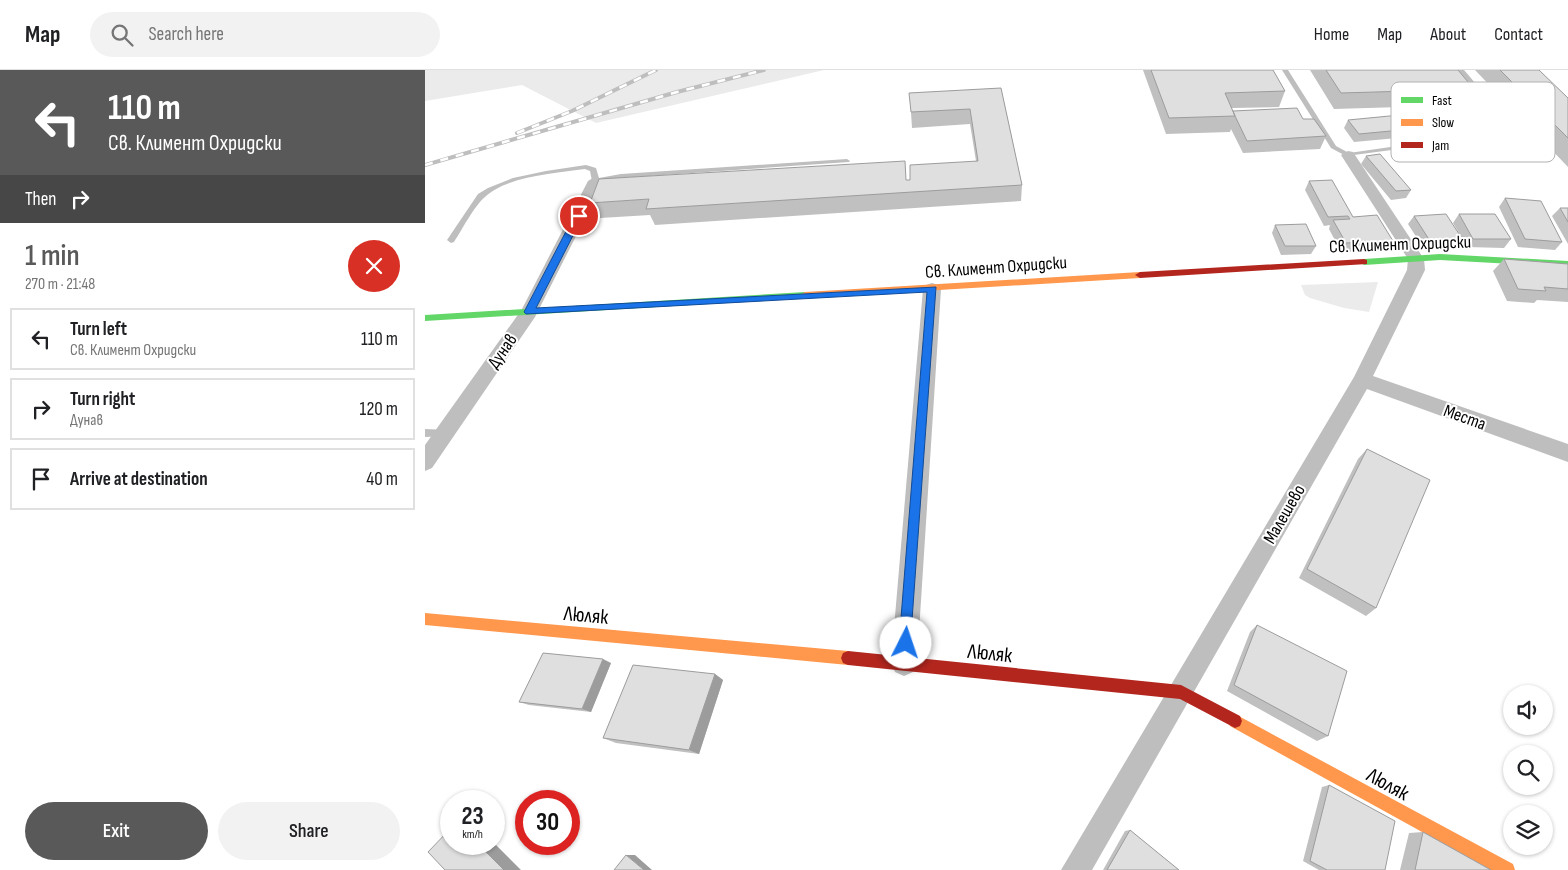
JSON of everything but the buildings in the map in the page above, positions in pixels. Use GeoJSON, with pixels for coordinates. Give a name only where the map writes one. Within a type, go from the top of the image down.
{"type":"FeatureCollection","features":[{"type":"Feature","properties":{"kind":"street"},"geometry":{"type":"LineString","coordinates":[[1348,155],[1416,259]]}},
{"type":"Feature","properties":{"kind":"street","name":"Дунав"},"geometry":{"type":"LineString","coordinates":[[425,462],[529,312],[596,181]]}},
{"type":"Feature","properties":{"kind":"street","name":"Св. Климент Охридски"},"geometry":{"type":"LineString","coordinates":[[425,318],[1440,257],[1568,264]]}},
{"type":"Feature","properties":{"kind":"street","name":"Малешево"},"geometry":{"type":"LineString","coordinates":[[1077,870],[1362,380],[1416,270],[1416,259]]}},
{"type":"Feature","properties":{"kind":"street"},"geometry":{"type":"LineString","coordinates":[[904,663],[932,289]]}},
{"type":"Feature","properties":{"kind":"street","name":"Места"},"geometry":{"type":"LineString","coordinates":[[1362,380],[1568,453]]}},
{"type":"Feature","properties":{"kind":"street","name":"Люляк"},"geometry":{"type":"LineString","coordinates":[[425,619],[904,663],[1181,692],[1507,870]]}},
{"type":"Feature","properties":{"kind":"lane"},"geometry":{"type":"LineString","coordinates":[[1285,70],[1333,147],[1348,155],[1391,149]]}},
{"type":"Feature","properties":{"kind":"lane"},"geometry":{"type":"LineString","coordinates":[[1461,70],[1472,82]]}},
{"type":"Feature","properties":{"kind":"lane"},"geometry":{"type":"LineString","coordinates":[[1303,115],[1312,115]]}},
{"type":"Feature","properties":{"kind":"lane"},"geometry":{"type":"LineString","coordinates":[[451,240],[481,196],[486,191],[508,182],[586,167],[593,170],[596,181],[621,176],[847,161]]}},
{"type":"Feature","properties":{"kind":"lane"},"geometry":{"type":"LineString","coordinates":[[425,433],[445,433]]}},
{"type":"Feature","properties":{"kind":"shaded area"},"geometry":{"type":"Polygon","coordinates":[[[425,70],[824,70],[596,123],[522,85],[425,101],[425,70]]]}},
{"type":"Feature","properties":{"kind":"shaded area"},"geometry":{"type":"Polygon","coordinates":[[[1378,282],[1369,312],[1344,308],[1310,298],[1305,295],[1301,285],[1378,282]]]}},
{"type":"Feature","properties":{"kind":"railway"},"geometry":{"type":"LineString","coordinates":[[517,133],[572,111],[656,70]]}},
{"type":"Feature","properties":{"kind":"railway"},"geometry":{"type":"LineString","coordinates":[[425,165],[677,92],[764,70]]}},
{"type":"Feature","properties":{"kind":"traffic: fast"},"geometry":{"type":"LineString","coordinates":[[1364,262],[1440,257],[1568,264]]}},
{"type":"Feature","properties":{"kind":"traffic: fast"},"geometry":{"type":"LineString","coordinates":[[425,318],[805,295]]}},
{"type":"Feature","properties":{"kind":"traffic: slow"},"geometry":{"type":"LineString","coordinates":[[805,295],[1140,275]]}},
{"type":"Feature","properties":{"kind":"traffic: slow"},"geometry":{"type":"LineString","coordinates":[[425,619],[848,658]]}},
{"type":"Feature","properties":{"kind":"traffic: slow"},"geometry":{"type":"LineString","coordinates":[[1235,721],[1507,870]]}},
{"type":"Feature","properties":{"kind":"traffic: jam"},"geometry":{"type":"LineString","coordinates":[[1140,275],[1364,262]]}},
{"type":"Feature","properties":{"kind":"traffic: jam"},"geometry":{"type":"LineString","coordinates":[[848,658],[1181,692],[1235,721]]}},
{"type":"Feature","properties":{"kind":"route"},"geometry":{"type":"LineString","coordinates":[[579,216],[529,312],[932,289],[906,643]]}}]}
